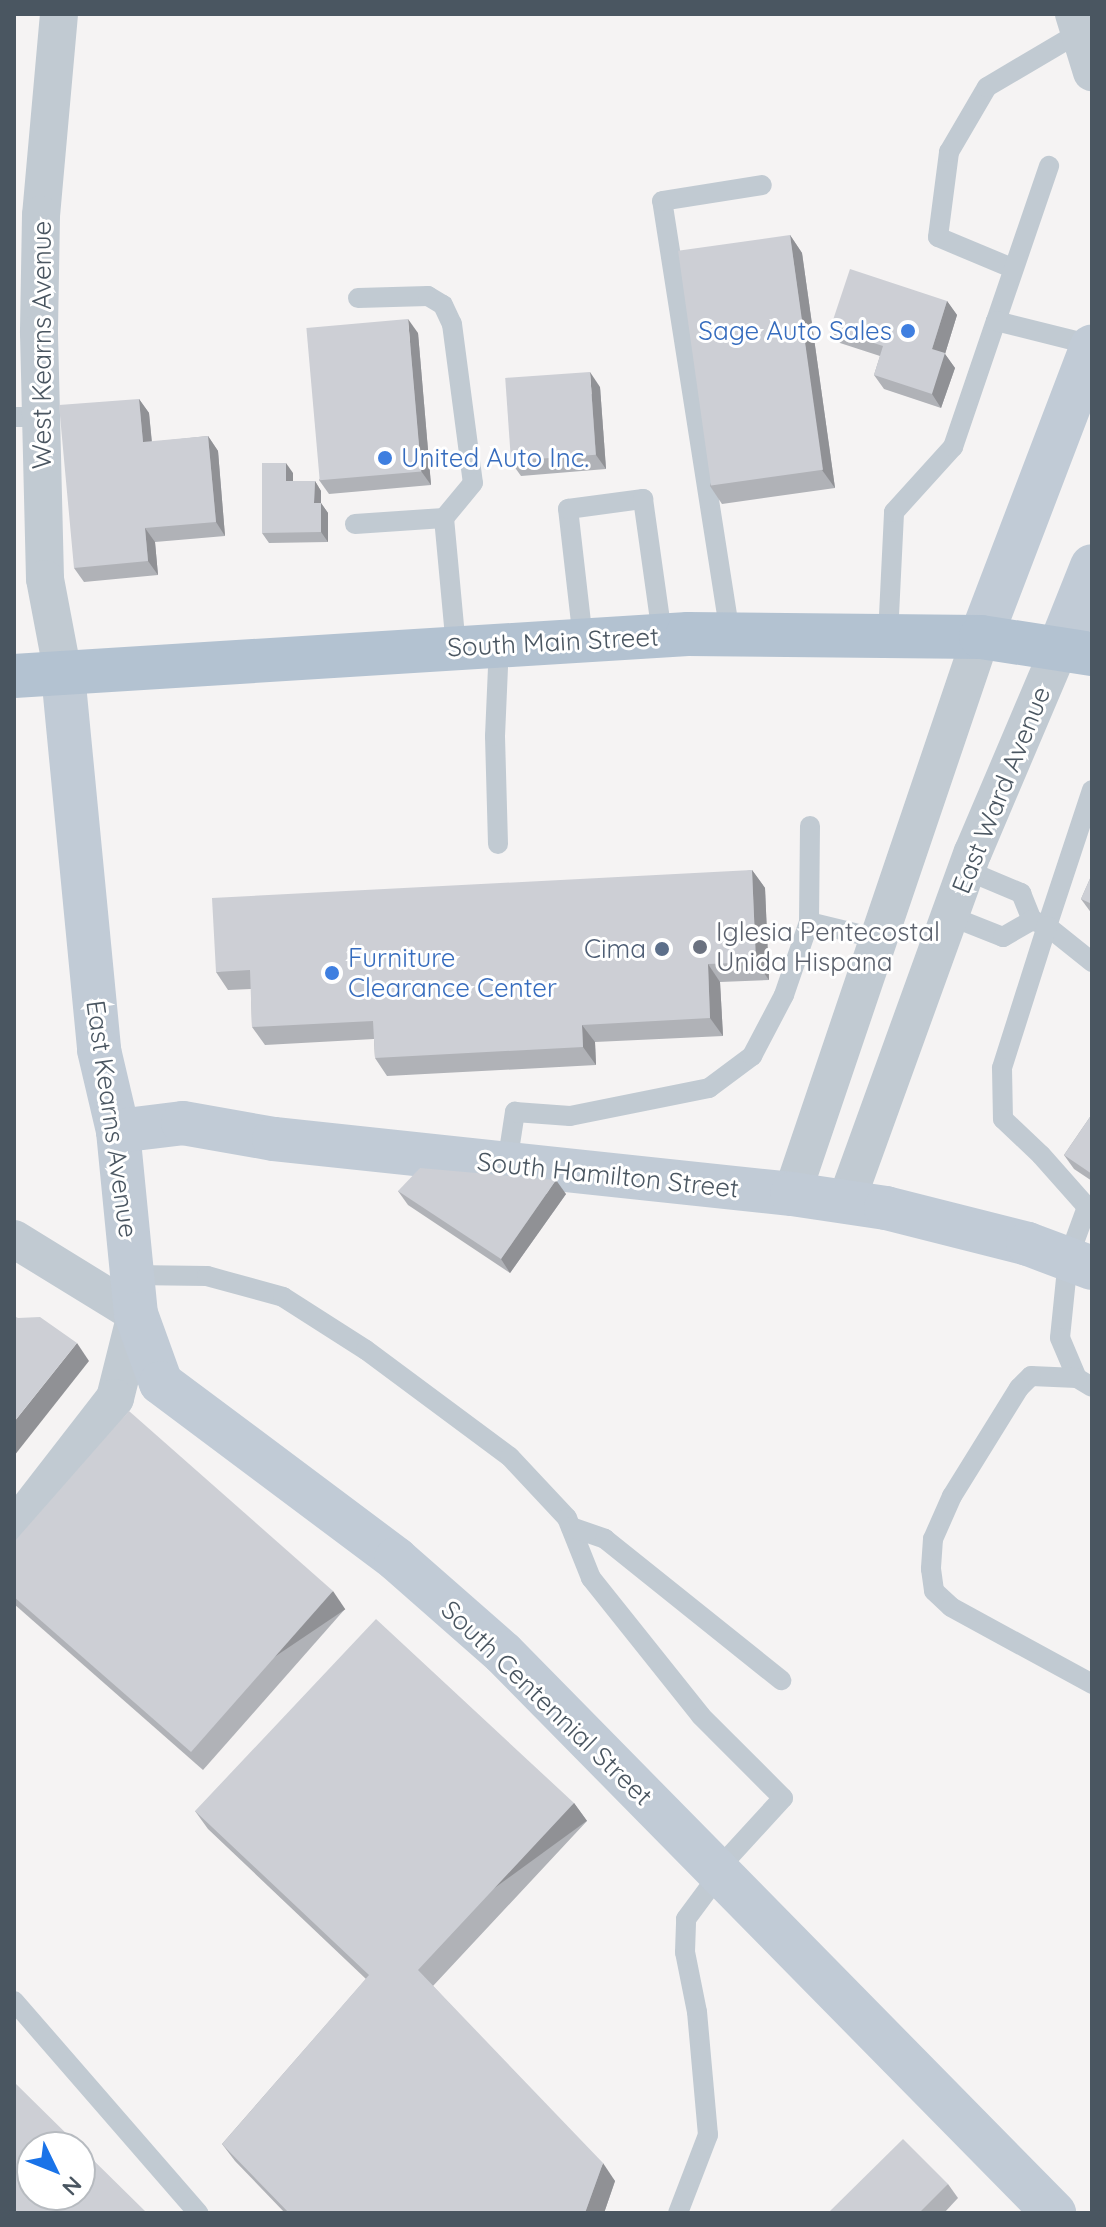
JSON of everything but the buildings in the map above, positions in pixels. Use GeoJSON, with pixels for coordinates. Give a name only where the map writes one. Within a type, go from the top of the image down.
{"type":"FeatureCollection","features":[{"type":"Feature","properties":{"kind":"main road","name":"South Main Street"},"geometry":{"type":"LineString","coordinates":[[14,676],[662,635],[981,637],[1076,652]]}},
{"type":"Feature","properties":{"kind":"street","name":"West Kearns Avenue"},"geometry":{"type":"LineString","coordinates":[[59,14],[28,214],[28,417],[45,579],[63,674]]}},
{"type":"Feature","properties":{"kind":"street"},"geometry":{"type":"LineString","coordinates":[[1082,29],[1092,72]]}},
{"type":"Feature","properties":{"kind":"street"},"geometry":{"type":"LineString","coordinates":[[792,1194],[981,637],[1092,346]]}},
{"type":"Feature","properties":{"kind":"street"},"geometry":{"type":"LineString","coordinates":[[1076,652],[1092,566]]}},
{"type":"Feature","properties":{"kind":"street","name":"East Ward Avenue"},"geometry":{"type":"LineString","coordinates":[[846,1202],[966,870],[1076,652]]}},
{"type":"Feature","properties":{"kind":"street","name":"East Kearns Avenue"},"geometry":{"type":"LineString","coordinates":[[14,1528],[115,1398],[134,1294],[118,1131],[99,1050],[63,674]]}},
{"type":"Feature","properties":{"kind":"street","name":"South Hamilton Street"},"geometry":{"type":"LineString","coordinates":[[118,1131],[183,1123],[274,1139],[792,1194],[928,1219],[1028,1244],[1080,1264]]}},
{"type":"Feature","properties":{"kind":"street"},"geometry":{"type":"LineString","coordinates":[[14,1239],[134,1294]]}},
{"type":"Feature","properties":{"kind":"street","name":"South Centennial Street"},"geometry":{"type":"LineString","coordinates":[[134,1294],[161,1383],[305,1488],[503,1653],[1054,2213]]}},
{"type":"Feature","properties":{"kind":"lane"},"geometry":{"type":"LineString","coordinates":[[1012,268],[938,237],[949,152],[987,87],[1082,29]]}},
{"type":"Feature","properties":{"kind":"lane"},"geometry":{"type":"LineString","coordinates":[[888,636],[894,512],[953,447],[1049,166]]}},
{"type":"Feature","properties":{"kind":"lane"},"geometry":{"type":"LineString","coordinates":[[730,634],[662,201],[762,185]]}},
{"type":"Feature","properties":{"kind":"lane"},"geometry":{"type":"LineString","coordinates":[[358,298],[428,296],[443,305],[452,324],[473,483],[444,518],[456,648]]}},
{"type":"Feature","properties":{"kind":"lane"},"geometry":{"type":"LineString","coordinates":[[996,321],[1092,346]]}},
{"type":"Feature","properties":{"kind":"lane"},"geometry":{"type":"LineString","coordinates":[[583,640],[568,509],[643,499],[662,635]]}},
{"type":"Feature","properties":{"kind":"lane"},"geometry":{"type":"LineString","coordinates":[[355,524],[444,518]]}},
{"type":"Feature","properties":{"kind":"lane"},"geometry":{"type":"LineString","coordinates":[[498,844],[495,736],[499,645]]}},
{"type":"Feature","properties":{"kind":"lane"},"geometry":{"type":"LineString","coordinates":[[1085,1383],[1060,1338],[1080,1264],[1087,1207],[1041,1155],[1003,1119],[1002,1068],[1040,923],[1092,790]]}},
{"type":"Feature","properties":{"kind":"lane"},"geometry":{"type":"LineString","coordinates":[[507,1164],[515,1112],[570,1116],[709,1088],[752,1056],[784,995],[809,922],[810,826]]}},
{"type":"Feature","properties":{"kind":"lane"},"geometry":{"type":"LineString","coordinates":[[966,870],[1021,893],[1040,923],[1092,962]]}},
{"type":"Feature","properties":{"kind":"lane"},"geometry":{"type":"LineString","coordinates":[[950,916],[1003,937],[1040,923]]}},
{"type":"Feature","properties":{"kind":"lane"},"geometry":{"type":"LineString","coordinates":[[809,922],[879,939]]}},
{"type":"Feature","properties":{"kind":"lane"},"geometry":{"type":"LineString","coordinates":[[134,1294],[207,1276],[283,1297],[366,1350],[510,1457],[567,1518],[591,1578],[701,1716],[783,1798],[718,1871],[686,1919],[685,1952],[697,2012],[708,2135],[678,2213]]}},
{"type":"Feature","properties":{"kind":"lane"},"geometry":{"type":"LineString","coordinates":[[1085,1383],[1031,1376],[1019,1388],[952,1496],[933,1539],[931,1569],[934,1591],[951,1607],[1092,1684]]}},
{"type":"Feature","properties":{"kind":"lane"},"geometry":{"type":"LineString","coordinates":[[571,1527],[605,1539],[781,1680]]}},
{"type":"Feature","properties":{"kind":"lane"},"geometry":{"type":"LineString","coordinates":[[14,2001],[198,2213]]}},
{"type":"Feature","properties":{"kind":"place","name":"Sage Auto Sales"},"geometry":{"type":"Point","coordinates":[908,331]}},
{"type":"Feature","properties":{"kind":"place","name":"United Auto Inc."},"geometry":{"type":"Point","coordinates":[385,458]}},
{"type":"Feature","properties":{"kind":"place","name":"Iglesia Pentecostal Unida Hispana"},"geometry":{"type":"Point","coordinates":[700,947]}},
{"type":"Feature","properties":{"kind":"place","name":"Cima"},"geometry":{"type":"Point","coordinates":[662,949]}},
{"type":"Feature","properties":{"kind":"place","name":"Furniture Clearance Center"},"geometry":{"type":"Point","coordinates":[332,973]}}]}
